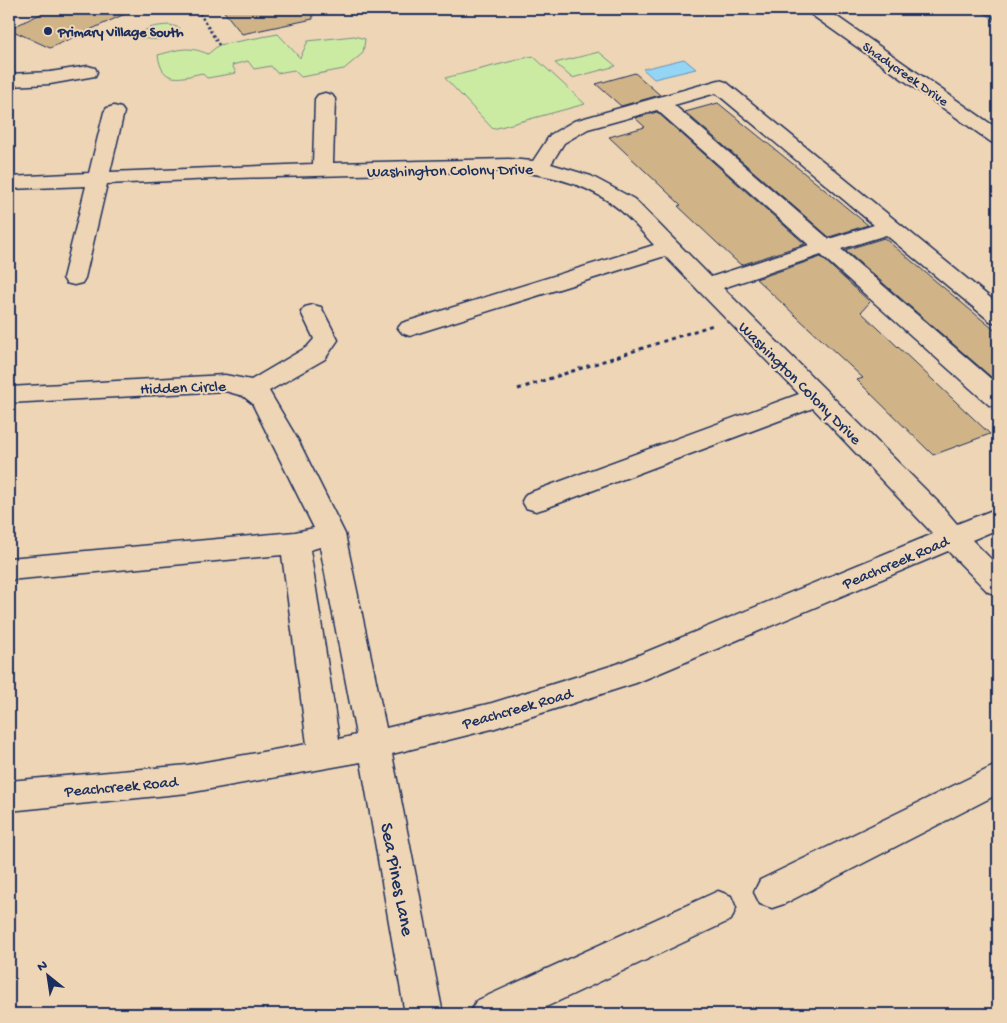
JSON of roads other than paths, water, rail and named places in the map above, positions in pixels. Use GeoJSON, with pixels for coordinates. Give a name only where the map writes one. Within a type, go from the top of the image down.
{"type":"FeatureCollection","features":[{"type":"Feature","properties":{"kind":"street","name":"Shadycreek Drive"},"geometry":{"type":"LineString","coordinates":[[815,9],[998,138]]}},
{"type":"Feature","properties":{"kind":"street"},"geometry":{"type":"LineString","coordinates":[[9,80],[50,78],[88,72]]}},
{"type":"Feature","properties":{"kind":"street"},"geometry":{"type":"LineString","coordinates":[[539,167],[557,140],[568,131],[592,121],[719,86],[998,316]]}},
{"type":"Feature","properties":{"kind":"street"},"geometry":{"type":"LineString","coordinates":[[323,171],[325,99]]}},
{"type":"Feature","properties":{"kind":"street"},"geometry":{"type":"LineString","coordinates":[[661,103],[731,162],[824,247],[998,399]]}},
{"type":"Feature","properties":{"kind":"street"},"geometry":{"type":"LineString","coordinates":[[74,278],[114,112]]}},
{"type":"Feature","properties":{"kind":"street","name":"Washington Colony Drive"},"geometry":{"type":"LineString","coordinates":[[9,183],[99,178],[479,165],[539,167],[564,173],[608,192],[626,204],[930,511],[952,537],[998,584]]}},
{"type":"Feature","properties":{"kind":"street"},"geometry":{"type":"LineString","coordinates":[[707,286],[890,227]]}},
{"type":"Feature","properties":{"kind":"street"},"geometry":{"type":"LineString","coordinates":[[410,328],[668,248]]}},
{"type":"Feature","properties":{"kind":"street"},"geometry":{"type":"LineString","coordinates":[[313,312],[326,340],[316,353],[252,390],[262,398],[285,440],[331,534],[374,745]]}},
{"type":"Feature","properties":{"kind":"street","name":"Hidden Circle"},"geometry":{"type":"LineString","coordinates":[[9,395],[224,383],[240,385],[252,390]]}},
{"type":"Feature","properties":{"kind":"street"},"geometry":{"type":"LineString","coordinates":[[536,500],[816,397]]}},
{"type":"Feature","properties":{"kind":"street","name":"Peachcreek Road"},"geometry":{"type":"LineString","coordinates":[[9,796],[188,779],[374,745],[492,716],[625,674],[998,518]]}},
{"type":"Feature","properties":{"kind":"street"},"geometry":{"type":"LineString","coordinates":[[9,569],[295,543],[331,534]]}},
{"type":"Feature","properties":{"kind":"street"},"geometry":{"type":"LineString","coordinates":[[295,543],[325,755]]}},
{"type":"Feature","properties":{"kind":"street","name":"Sea Pines Lane"},"geometry":{"type":"LineString","coordinates":[[374,745],[424,1014]]}},
{"type":"Feature","properties":{"kind":"street"},"geometry":{"type":"LineString","coordinates":[[772,892],[998,778]]}},
{"type":"Feature","properties":{"kind":"street"},"geometry":{"type":"LineString","coordinates":[[489,1014],[718,908]]}},
{"type":"Feature","properties":{"kind":"water"},"geometry":{"type":"Polygon","coordinates":[[[684,59],[696,69],[654,79],[643,69],[684,59]]]}},
{"type":"Feature","properties":{"kind":"waterway"},"geometry":{"type":"LineString","coordinates":[[979,9],[998,20]]}},
{"type":"Feature","properties":{"kind":"place","name":"Primary Village South"},"geometry":{"type":"Point","coordinates":[48,31]}}]}
